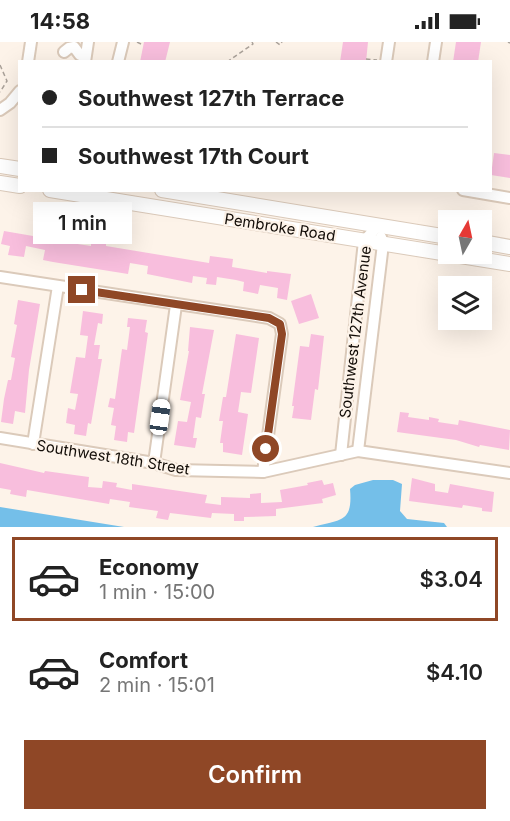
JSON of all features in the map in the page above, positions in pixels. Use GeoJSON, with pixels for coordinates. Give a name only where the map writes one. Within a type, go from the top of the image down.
{"type":"FeatureCollection","features":[{"type":"Feature","properties":{"kind":"main road"},"geometry":{"type":"LineString","coordinates":[[0,166],[18,169]]}},
{"type":"Feature","properties":{"kind":"main road"},"geometry":{"type":"LineString","coordinates":[[0,183],[18,186]]}},
{"type":"Feature","properties":{"kind":"main road","name":"Pembroke Road"},"geometry":{"type":"LineString","coordinates":[[62,192],[510,264]]}},
{"type":"Feature","properties":{"kind":"main road","name":"Pembroke Road"},"geometry":{"type":"LineString","coordinates":[[174,192],[438,235]]}},
{"type":"Feature","properties":{"kind":"main road"},"geometry":{"type":"LineString","coordinates":[[492,244],[510,247]]}},
{"type":"Feature","properties":{"kind":"street"},"geometry":{"type":"LineString","coordinates":[[28,60],[31,42]]}},
{"type":"Feature","properties":{"kind":"street"},"geometry":{"type":"LineString","coordinates":[[81,59],[83,42]]}},
{"type":"Feature","properties":{"kind":"street"},"geometry":{"type":"LineString","coordinates":[[81,59],[88,42]]}},
{"type":"Feature","properties":{"kind":"street"},"geometry":{"type":"LineString","coordinates":[[118,60],[123,42]]}},
{"type":"Feature","properties":{"kind":"street"},"geometry":{"type":"LineString","coordinates":[[386,60],[389,42]]}},
{"type":"Feature","properties":{"kind":"street"},"geometry":{"type":"LineString","coordinates":[[433,60],[436,42]]}},
{"type":"Feature","properties":{"kind":"street"},"geometry":{"type":"LineString","coordinates":[[64,52],[74,47],[81,59]]}},
{"type":"Feature","properties":{"kind":"street"},"geometry":{"type":"LineString","coordinates":[[0,110],[18,93]]}},
{"type":"Feature","properties":{"kind":"street"},"geometry":{"type":"LineString","coordinates":[[475,192],[510,198]]}},
{"type":"Feature","properties":{"kind":"street","name":"Southwest 127th Avenue"},"geometry":{"type":"LineString","coordinates":[[341,455],[364,241],[378,226]]}},
{"type":"Feature","properties":{"kind":"street","name":"Southwest 127th Avenue"},"geometry":{"type":"LineString","coordinates":[[358,451],[383,244],[378,226]]}},
{"type":"Feature","properties":{"kind":"street"},"geometry":{"type":"LineString","coordinates":[[0,277],[269,318],[280,324],[282,334],[263,472]]}},
{"type":"Feature","properties":{"kind":"street"},"geometry":{"type":"LineString","coordinates":[[33,444],[58,286]]}},
{"type":"Feature","properties":{"kind":"street"},"geometry":{"type":"LineString","coordinates":[[154,463],[176,305]]}},
{"type":"Feature","properties":{"kind":"street","name":"Southwest 18th Street"},"geometry":{"type":"LineString","coordinates":[[0,438],[154,463],[176,470],[263,472],[358,451],[510,473]]}},
{"type":"Feature","properties":{"kind":"path"},"geometry":{"type":"LineString","coordinates":[[137,42],[143,45]]}},
{"type":"Feature","properties":{"kind":"path"},"geometry":{"type":"LineString","coordinates":[[276,42],[280,46],[282,42]]}},
{"type":"Feature","properties":{"kind":"path"},"geometry":{"type":"LineString","coordinates":[[230,60],[253,43]]}},
{"type":"Feature","properties":{"kind":"path"},"geometry":{"type":"LineString","coordinates":[[0,65],[7,81],[0,92]]}},
{"type":"Feature","properties":{"kind":"water"},"geometry":{"type":"Polygon","coordinates":[[[373,480],[393,480],[402,484],[400,511],[407,519],[444,523],[447,527],[313,527],[343,518],[349,508],[350,489],[355,485],[373,480]]]}},
{"type":"Feature","properties":{"kind":"water"},"geometry":{"type":"Polygon","coordinates":[[[0,507],[124,527],[0,527],[0,507]]]}},
{"type":"Feature","properties":{"kind":"building"},"geometry":{"type":"Polygon","coordinates":[[[144,42],[170,42],[166,60],[140,60],[144,42]]]}},
{"type":"Feature","properties":{"kind":"building"},"geometry":{"type":"Polygon","coordinates":[[[343,42],[368,42],[366,60],[340,60],[343,42]]]}},
{"type":"Feature","properties":{"kind":"building"},"geometry":{"type":"Polygon","coordinates":[[[456,42],[481,42],[478,60],[453,60],[456,42]]]}},
{"type":"Feature","properties":{"kind":"building"},"geometry":{"type":"Polygon","coordinates":[[[494,153],[510,155],[510,178],[492,175],[494,153]]]}},
{"type":"Feature","properties":{"kind":"building"},"geometry":{"type":"Polygon","coordinates":[[[4,231],[91,246],[91,242],[106,244],[106,246],[209,263],[210,256],[233,259],[232,267],[267,273],[267,271],[291,274],[287,300],[277,298],[278,288],[260,285],[258,294],[243,291],[244,282],[236,280],[217,277],[216,285],[206,284],[207,278],[193,276],[192,283],[147,274],[148,266],[130,263],[128,274],[43,260],[45,250],[26,246],[24,257],[8,255],[10,246],[1,244],[4,231]]]}},
{"type":"Feature","properties":{"kind":"building"},"geometry":{"type":"Polygon","coordinates":[[[311,294],[319,318],[299,324],[291,301],[311,294]]]}},
{"type":"Feature","properties":{"kind":"building"},"geometry":{"type":"Polygon","coordinates":[[[18,300],[40,304],[29,370],[25,413],[15,411],[13,424],[1,422],[8,380],[11,380],[15,358],[11,357],[17,325],[14,324],[18,300]]]}},
{"type":"Feature","properties":{"kind":"building"},"geometry":{"type":"Polygon","coordinates":[[[83,311],[103,314],[102,324],[98,323],[94,345],[100,345],[98,359],[102,359],[91,424],[88,423],[86,436],[74,434],[75,425],[66,423],[68,408],[75,410],[78,394],[70,393],[76,357],[85,358],[88,336],[80,335],[83,311]]]}},
{"type":"Feature","properties":{"kind":"building"},"geometry":{"type":"Polygon","coordinates":[[[128,318],[147,320],[145,332],[148,333],[134,433],[128,432],[127,442],[114,440],[116,426],[111,425],[114,408],[108,407],[110,398],[115,399],[122,349],[127,350],[130,327],[127,327],[128,318]]]}},
{"type":"Feature","properties":{"kind":"building"},"geometry":{"type":"Polygon","coordinates":[[[190,327],[214,330],[202,394],[205,394],[201,418],[196,417],[193,438],[197,438],[195,448],[174,445],[178,421],[187,422],[191,402],[180,400],[189,351],[190,327]]]}},
{"type":"Feature","properties":{"kind":"building"},"geometry":{"type":"Polygon","coordinates":[[[236,334],[259,338],[251,393],[241,392],[238,412],[248,414],[242,455],[223,452],[223,443],[220,443],[223,421],[219,421],[223,397],[226,397],[236,334]]]}},
{"type":"Feature","properties":{"kind":"building"},"geometry":{"type":"Polygon","coordinates":[[[311,334],[324,336],[318,390],[315,389],[311,420],[292,418],[300,346],[309,347],[311,334]]]}},
{"type":"Feature","properties":{"kind":"building"},"geometry":{"type":"Polygon","coordinates":[[[400,412],[409,413],[408,417],[439,419],[438,422],[458,425],[459,420],[510,430],[509,450],[397,432],[400,412]]]}},
{"type":"Feature","properties":{"kind":"building"},"geometry":{"type":"Polygon","coordinates":[[[0,463],[44,473],[45,471],[89,477],[88,487],[102,488],[103,481],[117,483],[116,487],[132,490],[132,484],[207,495],[205,503],[221,505],[221,497],[250,498],[250,494],[261,493],[261,503],[282,502],[280,490],[322,480],[324,485],[333,483],[336,495],[322,499],[323,503],[276,509],[276,516],[244,517],[244,521],[234,521],[234,514],[212,513],[211,518],[170,513],[168,520],[156,518],[158,511],[129,507],[130,502],[110,499],[109,504],[27,490],[26,497],[10,494],[11,490],[0,488],[0,463]]]}},
{"type":"Feature","properties":{"kind":"building"},"geometry":{"type":"Polygon","coordinates":[[[412,478],[435,484],[435,491],[448,493],[450,484],[494,492],[492,512],[463,505],[462,508],[409,501],[412,478]]]}},
{"type":"Feature","properties":{"kind":"route"},"geometry":{"type":"LineString","coordinates":[[82,290],[269,318],[280,324],[282,334],[266,449]]}}]}
